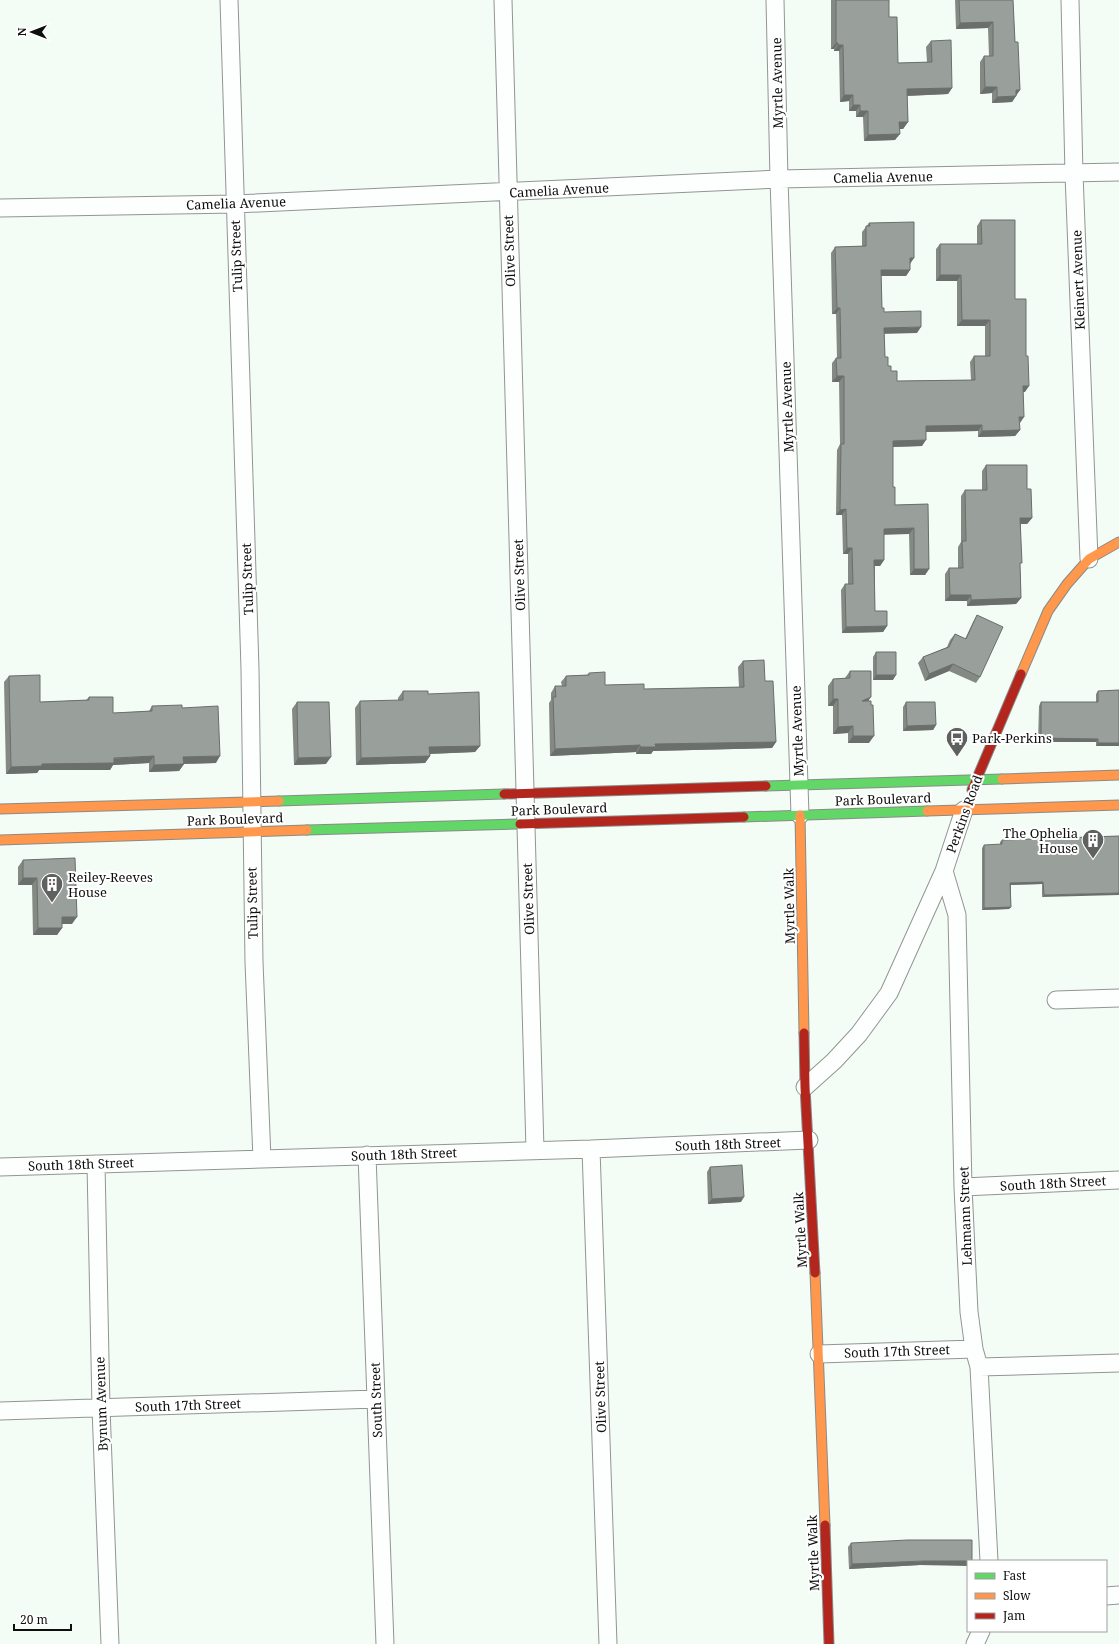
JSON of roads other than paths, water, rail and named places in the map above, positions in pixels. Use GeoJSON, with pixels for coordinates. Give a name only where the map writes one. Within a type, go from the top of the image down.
{"type":"FeatureCollection","features":[{"type":"Feature","properties":{"kind":"street","name":"Tulip Street"},"geometry":{"type":"LineString","coordinates":[[229,0],[250,661],[251,832],[254,962],[262,1159]]}},
{"type":"Feature","properties":{"kind":"street","name":"Olive Street"},"geometry":{"type":"LineString","coordinates":[[503,0],[535,1150]]}},
{"type":"Feature","properties":{"kind":"street","name":"Myrtle Avenue"},"geometry":{"type":"LineString","coordinates":[[775,0],[779,179],[800,814]]}},
{"type":"Feature","properties":{"kind":"street","name":"Kleinert Avenue"},"geometry":{"type":"LineString","coordinates":[[1070,0],[1074,174],[1089,560]]}},
{"type":"Feature","properties":{"kind":"street","name":"Camelia Avenue"},"geometry":{"type":"LineString","coordinates":[[0,208],[235,204],[779,179],[1119,172]]}},
{"type":"Feature","properties":{"kind":"street","name":"Perkins Road"},"geometry":{"type":"LineString","coordinates":[[805,1087],[834,1061],[859,1034],[886,998],[944,871],[964,810],[1048,611],[1067,584],[1089,560],[1119,542]]}},
{"type":"Feature","properties":{"kind":"street"},"geometry":{"type":"LineString","coordinates":[[0,809],[1119,775]]}},
{"type":"Feature","properties":{"kind":"street","name":"Park Boulevard"},"geometry":{"type":"LineString","coordinates":[[0,840],[1119,805]]}},
{"type":"Feature","properties":{"kind":"street","name":"Myrtle Walk"},"geometry":{"type":"LineString","coordinates":[[800,814],[805,1087],[809,1140],[819,1354],[829,1644]]}},
{"type":"Feature","properties":{"kind":"street","name":"Lehmann Street"},"geometry":{"type":"LineString","coordinates":[[944,871],[957,915],[963,1187],[969,1312],[974,1349],[979,1367],[990,1560]]}},
{"type":"Feature","properties":{"kind":"street"},"geometry":{"type":"LineString","coordinates":[[1056,1000],[1119,998]]}},
{"type":"Feature","properties":{"kind":"street","name":"South 18th Street"},"geometry":{"type":"LineString","coordinates":[[0,1167],[591,1149],[809,1140]]}},
{"type":"Feature","properties":{"kind":"street","name":"Olive Street"},"geometry":{"type":"LineString","coordinates":[[591,1149],[608,1644]]}},
{"type":"Feature","properties":{"kind":"street","name":"South Street"},"geometry":{"type":"LineString","coordinates":[[367,1155],[385,1644]]}},
{"type":"Feature","properties":{"kind":"street","name":"Bynum Avenue"},"geometry":{"type":"LineString","coordinates":[[96,1164],[101,1408],[110,1644]]}},
{"type":"Feature","properties":{"kind":"street","name":"South 18th Street"},"geometry":{"type":"LineString","coordinates":[[963,1187],[1119,1180]]}},
{"type":"Feature","properties":{"kind":"street","name":"South 17th Street"},"geometry":{"type":"LineString","coordinates":[[819,1354],[974,1349]]}},
{"type":"Feature","properties":{"kind":"street"},"geometry":{"type":"LineString","coordinates":[[979,1367],[1119,1363]]}},
{"type":"Feature","properties":{"kind":"street","name":"South 17th Street"},"geometry":{"type":"LineString","coordinates":[[0,1411],[376,1399]]}},
{"type":"Feature","properties":{"kind":"street"},"geometry":{"type":"LineString","coordinates":[[1107,1596],[1119,1595]]}},
{"type":"Feature","properties":{"kind":"street"},"geometry":{"type":"LineString","coordinates":[[975,1644],[981,1632]]}},
{"type":"Feature","properties":{"kind":"street"},"geometry":{"type":"LineString","coordinates":[[817,1644],[829,1644]]}},
{"type":"Feature","properties":{"kind":"place","name":"Park-Perkins"},"geometry":{"type":"Point","coordinates":[957,758]}},
{"type":"Feature","properties":{"kind":"place","name":"The Ophelia House"},"geometry":{"type":"Point","coordinates":[1093,860]}},
{"type":"Feature","properties":{"kind":"place","name":"Reiley-Reeves House"},"geometry":{"type":"Point","coordinates":[52,904]}}]}
